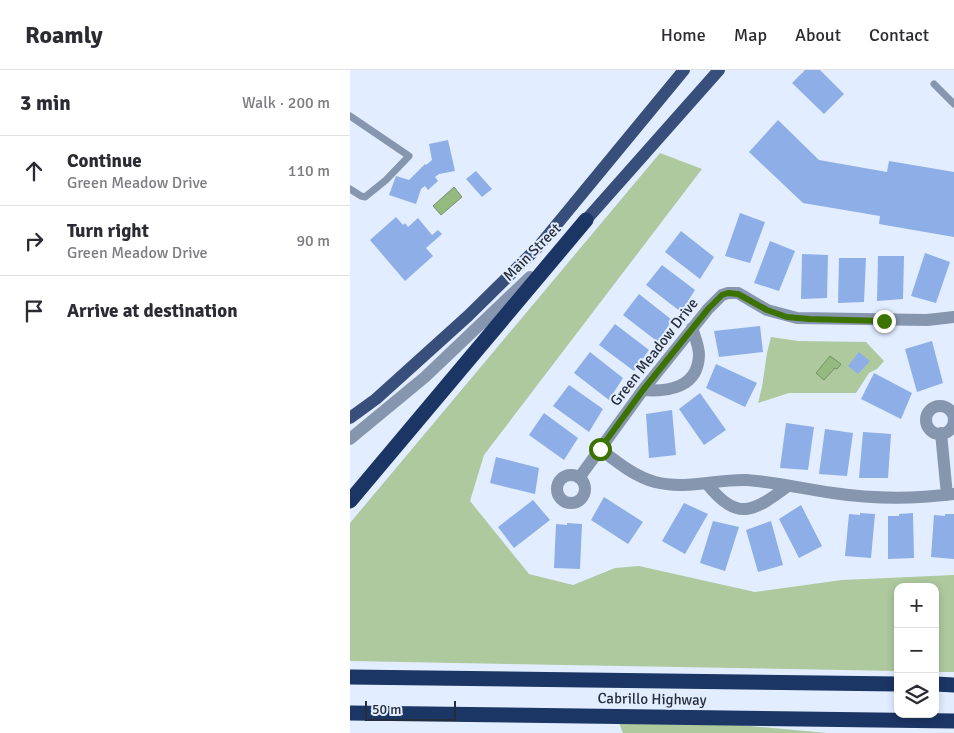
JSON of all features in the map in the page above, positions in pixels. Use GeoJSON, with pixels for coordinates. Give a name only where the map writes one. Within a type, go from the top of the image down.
{"type":"FeatureCollection","features":[{"type":"Feature","properties":{"kind":"highway"},"geometry":{"type":"LineString","coordinates":[[350,501],[586,220]]}},
{"type":"Feature","properties":{"kind":"highway","name":"Cabrillo Highway"},"geometry":{"type":"LineString","coordinates":[[350,677],[894,684]]}},
{"type":"Feature","properties":{"kind":"highway"},"geometry":{"type":"LineString","coordinates":[[939,684],[954,684]]}},
{"type":"Feature","properties":{"kind":"highway","name":"Cabrillo Highway"},"geometry":{"type":"LineString","coordinates":[[350,713],[954,721]]}},
{"type":"Feature","properties":{"kind":"main road","name":"Main Street"},"geometry":{"type":"LineString","coordinates":[[350,418],[376,399],[468,316],[539,246],[684,70]]}},
{"type":"Feature","properties":{"kind":"main road","name":"Main Street"},"geometry":{"type":"LineString","coordinates":[[586,220],[719,70]]}},
{"type":"Feature","properties":{"kind":"street","name":"Main Street"},"geometry":{"type":"LineString","coordinates":[[350,439],[406,394],[445,359],[586,220]]}},
{"type":"Feature","properties":{"kind":"street","name":"Green Meadow Drive"},"geometry":{"type":"LineString","coordinates":[[579,478],[643,390],[692,328],[717,298],[731,288],[767,310],[797,318],[927,320],[954,317]]}},
{"type":"Feature","properties":{"kind":"street"},"geometry":{"type":"LineString","coordinates":[[643,390],[669,390],[684,383],[691,377],[699,354],[692,328]]}},
{"type":"Feature","properties":{"kind":"street"},"geometry":{"type":"LineString","coordinates":[[350,413],[376,399]]}},
{"type":"Feature","properties":{"kind":"street"},"geometry":{"type":"LineString","coordinates":[[600,449],[624,467],[654,482],[677,485],[745,480],[866,496],[924,497],[950,495],[941,434]]}},
{"type":"Feature","properties":{"kind":"street"},"geometry":{"type":"LineString","coordinates":[[707,484],[728,505],[746,509],[760,506],[788,486]]}},
{"type":"Feature","properties":{"kind":"lane"},"geometry":{"type":"LineString","coordinates":[[934,84],[954,104]]}},
{"type":"Feature","properties":{"kind":"lane"},"geometry":{"type":"LineString","coordinates":[[350,116],[409,156],[386,180],[365,197],[350,189]]}},
{"type":"Feature","properties":{"kind":"shaded area"},"geometry":{"type":"Polygon","coordinates":[[[660,153],[702,169],[484,455],[470,501],[529,574],[573,585],[615,568],[639,566],[755,592],[842,580],[954,575],[954,672],[939,672],[939,583],[894,583],[894,671],[350,661],[350,523],[660,153]]]}},
{"type":"Feature","properties":{"kind":"shaded area"},"geometry":{"type":"Polygon","coordinates":[[[454,187],[462,197],[441,215],[433,206],[454,187]]]}},
{"type":"Feature","properties":{"kind":"shaded area"},"geometry":{"type":"Polygon","coordinates":[[[771,337],[798,341],[866,342],[884,361],[877,369],[869,373],[856,393],[789,393],[758,403],[771,337]]]}},
{"type":"Feature","properties":{"kind":"shaded area"},"geometry":{"type":"Polygon","coordinates":[[[830,356],[841,364],[824,380],[816,373],[830,356]]]}},
{"type":"Feature","properties":{"kind":"shaded area"},"geometry":{"type":"Polygon","coordinates":[[[617,718],[697,721],[827,733],[623,733],[617,718]]]}},
{"type":"Feature","properties":{"kind":"building"},"geometry":{"type":"Polygon","coordinates":[[[805,70],[820,70],[844,94],[824,114],[792,83],[805,70]]]}},
{"type":"Feature","properties":{"kind":"building"},"geometry":{"type":"Polygon","coordinates":[[[778,120],[819,160],[887,172],[889,161],[954,172],[954,237],[879,224],[880,216],[803,203],[749,152],[778,120]]]}},
{"type":"Feature","properties":{"kind":"building"},"geometry":{"type":"Polygon","coordinates":[[[448,140],[455,171],[439,174],[435,177],[438,181],[428,190],[425,186],[421,189],[416,204],[389,195],[396,176],[409,180],[425,164],[432,160],[429,144],[448,140]]]}},
{"type":"Feature","properties":{"kind":"building"},"geometry":{"type":"Polygon","coordinates":[[[476,171],[492,189],[482,197],[466,179],[476,171]]]}},
{"type":"Feature","properties":{"kind":"building"},"geometry":{"type":"Polygon","coordinates":[[[740,213],[765,222],[750,263],[725,256],[740,213]]]}},
{"type":"Feature","properties":{"kind":"building"},"geometry":{"type":"Polygon","coordinates":[[[396,217],[403,225],[405,223],[408,227],[418,218],[432,235],[438,230],[442,234],[426,248],[433,256],[405,281],[370,240],[396,217]]]}},
{"type":"Feature","properties":{"kind":"building"},"geometry":{"type":"Polygon","coordinates":[[[681,231],[714,257],[700,279],[665,252],[681,231]]]}},
{"type":"Feature","properties":{"kind":"building"},"geometry":{"type":"Polygon","coordinates":[[[770,241],[795,251],[779,291],[754,283],[770,241]]]}},
{"type":"Feature","properties":{"kind":"building"},"geometry":{"type":"Polygon","coordinates":[[[925,253],[950,262],[936,303],[911,296],[925,253]]]}},
{"type":"Feature","properties":{"kind":"building"},"geometry":{"type":"Polygon","coordinates":[[[802,254],[828,255],[827,298],[801,299],[802,254]]]}},
{"type":"Feature","properties":{"kind":"building"},"geometry":{"type":"Polygon","coordinates":[[[878,256],[904,256],[903,299],[877,301],[878,256]]]}},
{"type":"Feature","properties":{"kind":"building"},"geometry":{"type":"Polygon","coordinates":[[[839,258],[866,258],[864,302],[838,303],[839,258]]]}},
{"type":"Feature","properties":{"kind":"building"},"geometry":{"type":"Polygon","coordinates":[[[662,265],[695,290],[681,312],[646,285],[662,265]]]}},
{"type":"Feature","properties":{"kind":"building"},"geometry":{"type":"Polygon","coordinates":[[[639,294],[672,320],[658,342],[623,315],[639,294]]]}},
{"type":"Feature","properties":{"kind":"building"},"geometry":{"type":"Polygon","coordinates":[[[615,324],[649,350],[634,371],[599,345],[615,324]]]}},
{"type":"Feature","properties":{"kind":"building"},"geometry":{"type":"Polygon","coordinates":[[[760,326],[763,352],[719,357],[714,331],[760,326]]]}},
{"type":"Feature","properties":{"kind":"building"},"geometry":{"type":"Polygon","coordinates":[[[932,341],[943,383],[917,392],[905,349],[932,341]]]}},
{"type":"Feature","properties":{"kind":"building"},"geometry":{"type":"Polygon","coordinates":[[[590,352],[623,378],[609,400],[574,373],[590,352]]]}},
{"type":"Feature","properties":{"kind":"building"},"geometry":{"type":"Polygon","coordinates":[[[859,352],[870,361],[858,374],[848,366],[859,352]]]}},
{"type":"Feature","properties":{"kind":"building"},"geometry":{"type":"Polygon","coordinates":[[[716,364],[757,383],[745,407],[706,388],[716,364]]]}},
{"type":"Feature","properties":{"kind":"building"},"geometry":{"type":"Polygon","coordinates":[[[874,373],[912,393],[901,419],[861,399],[874,373]]]}},
{"type":"Feature","properties":{"kind":"building"},"geometry":{"type":"Polygon","coordinates":[[[569,385],[603,409],[589,432],[553,406],[569,385]]]}},
{"type":"Feature","properties":{"kind":"building"},"geometry":{"type":"Polygon","coordinates":[[[700,393],[726,430],[704,445],[679,409],[700,393]]]}},
{"type":"Feature","properties":{"kind":"building"},"geometry":{"type":"Polygon","coordinates":[[[672,410],[676,455],[649,458],[646,414],[672,410]]]}},
{"type":"Feature","properties":{"kind":"building"},"geometry":{"type":"Polygon","coordinates":[[[544,413],[578,438],[564,460],[529,435],[544,413]]]}},
{"type":"Feature","properties":{"kind":"building"},"geometry":{"type":"Polygon","coordinates":[[[786,423],[814,427],[808,470],[780,468],[786,423]]]}},
{"type":"Feature","properties":{"kind":"building"},"geometry":{"type":"Polygon","coordinates":[[[825,429],[853,433],[847,476],[819,474],[825,429]]]}},
{"type":"Feature","properties":{"kind":"building"},"geometry":{"type":"Polygon","coordinates":[[[863,432],[891,434],[888,478],[859,478],[863,432]]]}},
{"type":"Feature","properties":{"kind":"building"},"geometry":{"type":"Polygon","coordinates":[[[496,457],[539,468],[535,494],[490,483],[496,457]]]}},
{"type":"Feature","properties":{"kind":"building"},"geometry":{"type":"Polygon","coordinates":[[[604,497],[643,522],[628,544],[591,520],[604,497]]]}},
{"type":"Feature","properties":{"kind":"building"},"geometry":{"type":"Polygon","coordinates":[[[533,500],[550,520],[514,548],[498,527],[533,500]]]}},
{"type":"Feature","properties":{"kind":"building"},"geometry":{"type":"Polygon","coordinates":[[[684,503],[708,514],[685,554],[662,541],[684,503]]]}},
{"type":"Feature","properties":{"kind":"building"},"geometry":{"type":"Polygon","coordinates":[[[801,505],[822,546],[799,558],[779,519],[801,505]]]}},
{"type":"Feature","properties":{"kind":"building"},"geometry":{"type":"Polygon","coordinates":[[[860,513],[875,514],[871,558],[845,556],[849,514],[860,515],[860,513]]]}},
{"type":"Feature","properties":{"kind":"building"},"geometry":{"type":"Polygon","coordinates":[[[913,513],[914,558],[888,559],[888,516],[913,513]]]}},
{"type":"Feature","properties":{"kind":"building"},"geometry":{"type":"Polygon","coordinates":[[[945,514],[954,514],[954,559],[931,557],[934,515],[945,516],[945,514]]]}},
{"type":"Feature","properties":{"kind":"building"},"geometry":{"type":"Polygon","coordinates":[[[713,521],[739,527],[725,571],[700,563],[713,521]]]}},
{"type":"Feature","properties":{"kind":"building"},"geometry":{"type":"Polygon","coordinates":[[[771,521],[783,565],[758,572],[746,530],[771,521]]]}},
{"type":"Feature","properties":{"kind":"building"},"geometry":{"type":"Polygon","coordinates":[[[567,523],[582,524],[580,569],[554,568],[556,524],[567,525],[567,523]]]}},
{"type":"Feature","properties":{"kind":"route"},"geometry":{"type":"LineString","coordinates":[[600,449],[643,390],[717,298],[722,295],[728,293],[738,294],[758,306],[787,317],[884,321]]}}]}
